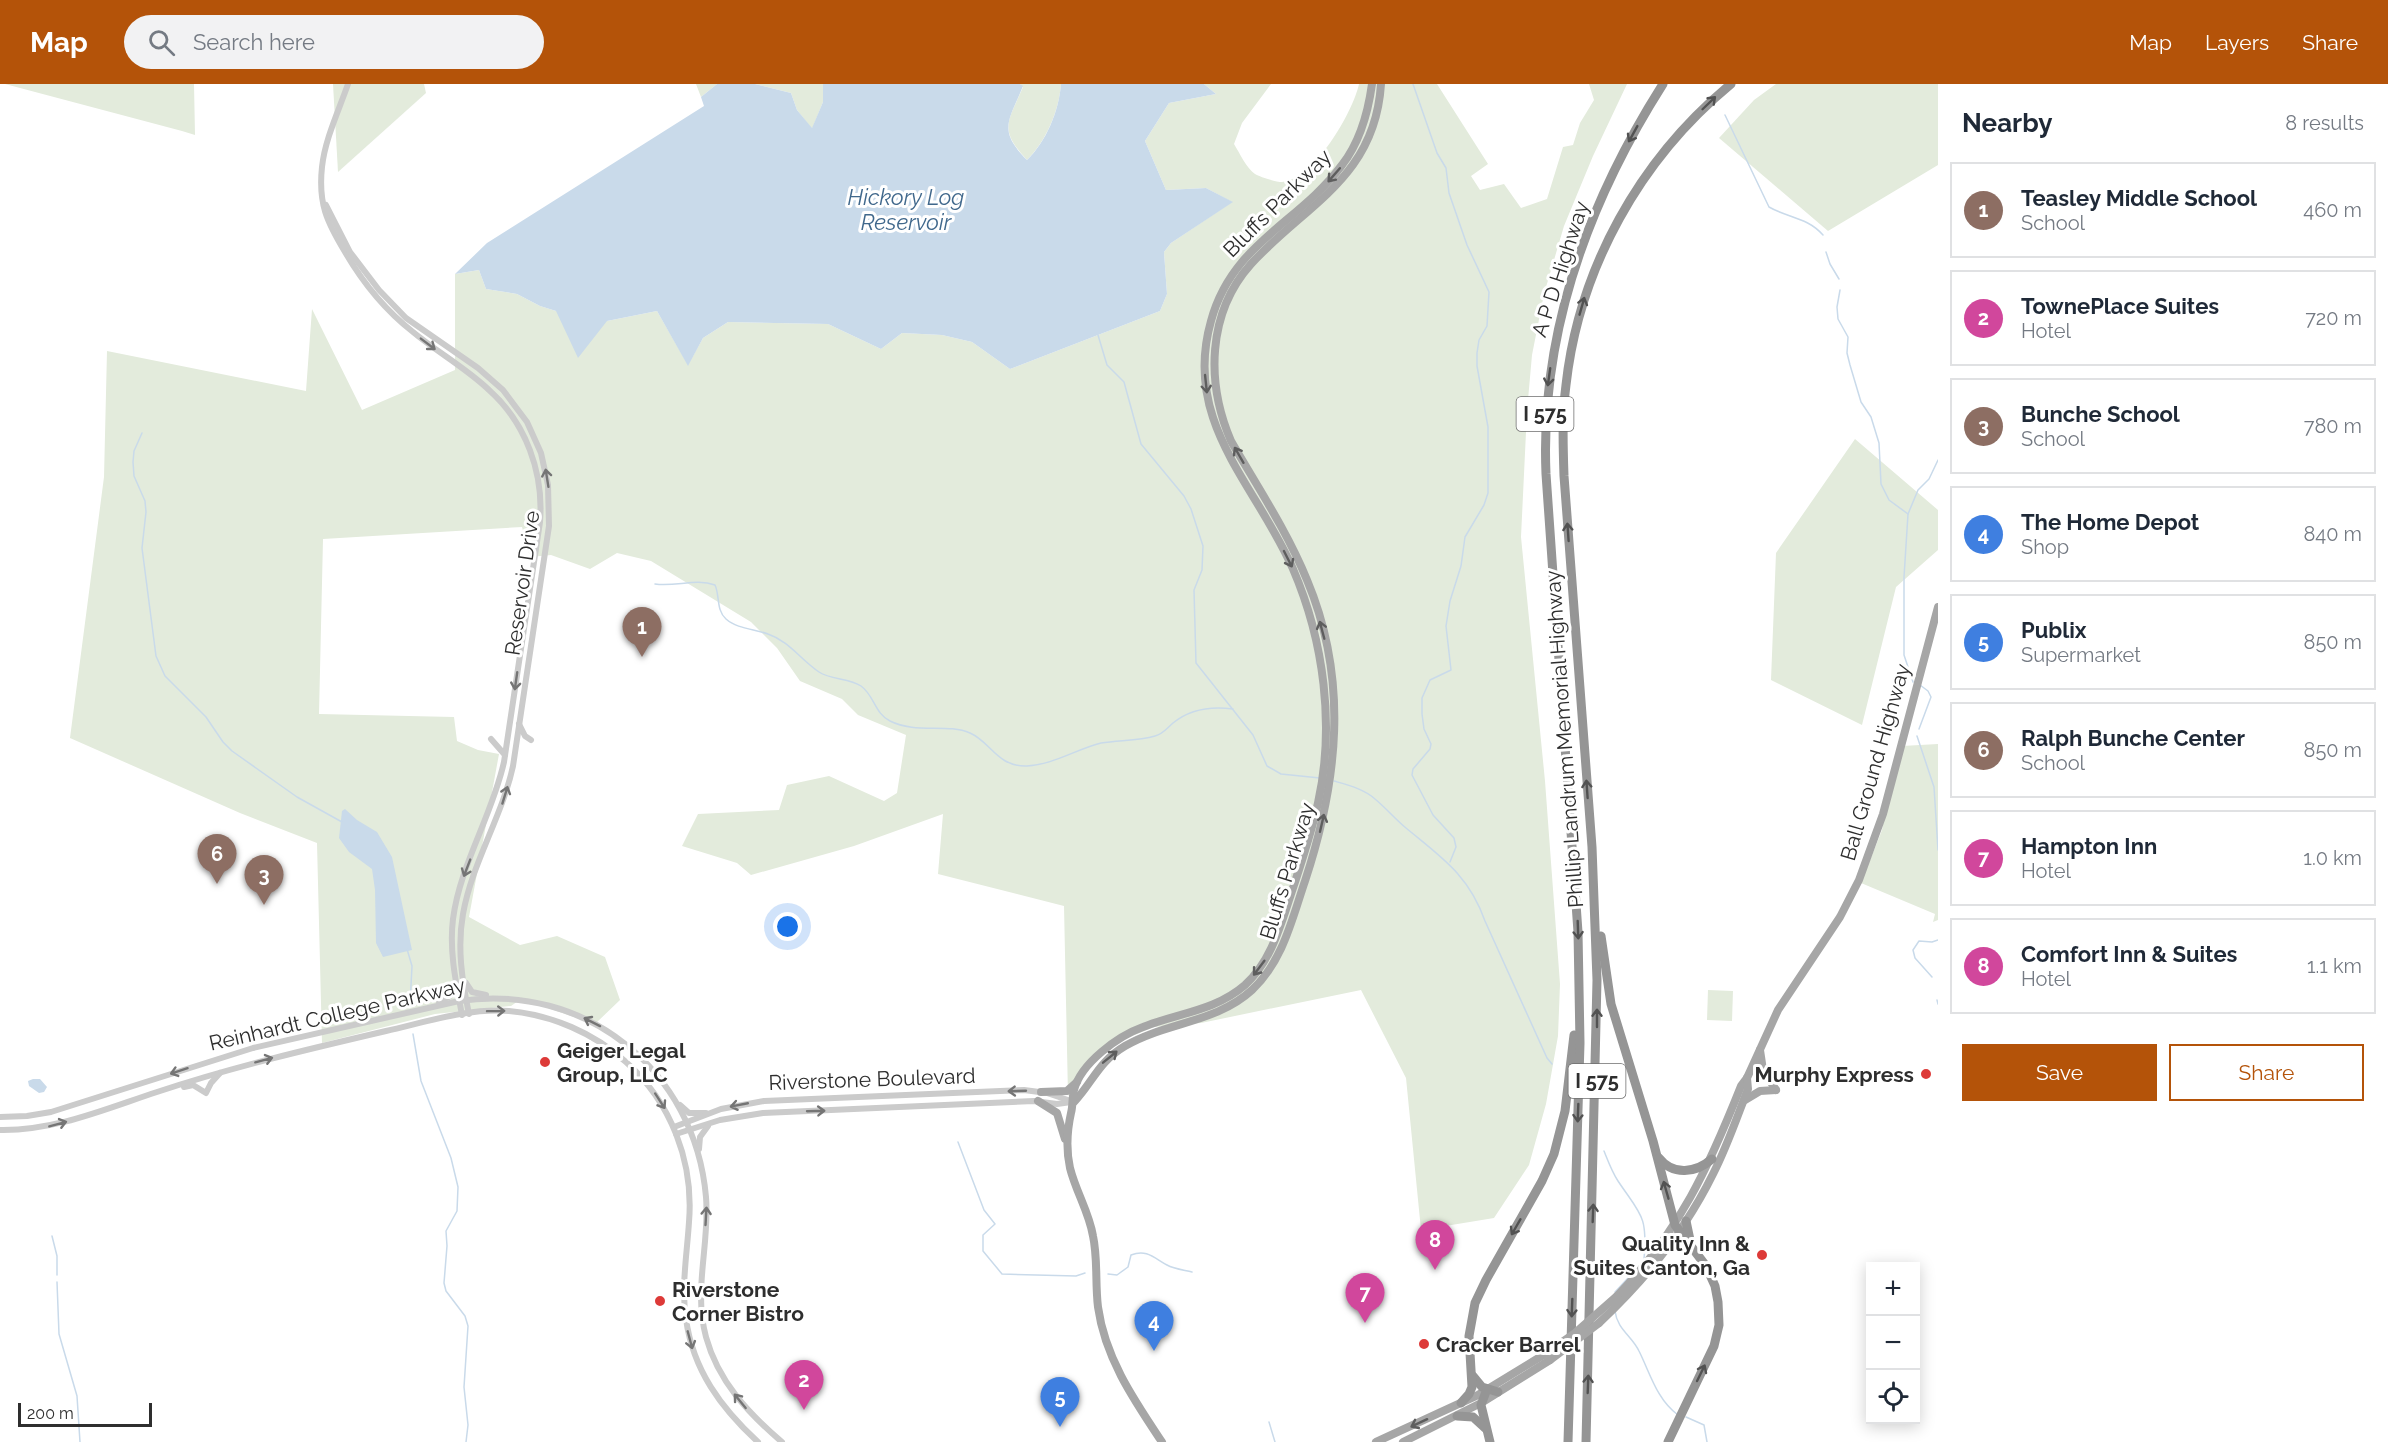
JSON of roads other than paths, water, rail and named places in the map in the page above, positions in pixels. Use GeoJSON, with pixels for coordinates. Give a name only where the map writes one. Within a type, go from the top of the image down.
{"type":"FeatureCollection","features":[{"type":"Feature","properties":{"kind":"highway","name":"A P D Highway"},"geometry":{"type":"LineString","coordinates":[[1568,766],[1546,474],[1545,425],[1549,375],[1565,300],[1594,215],[1621,156],[1663,84]]}},
{"type":"Feature","properties":{"kind":"highway","name":"Phillip Landrum Memorial Highway"},"geometry":{"type":"LineString","coordinates":[[1586,1442],[1598,980],[1592,848],[1564,476],[1563,412],[1572,348],[1595,268],[1612,232],[1645,176],[1680,132],[1731,84]]}},
{"type":"Feature","properties":{"kind":"highway","name":"Phillip Landrum Memorial Highway"},"geometry":{"type":"LineString","coordinates":[[1568,766],[1580,991],[1568,1442]]}},
{"type":"Feature","properties":{"kind":"highway"},"geometry":{"type":"LineString","coordinates":[[1592,848],[1607,987],[1677,1229],[1692,1245]]}},
{"type":"Feature","properties":{"kind":"highway"},"geometry":{"type":"LineString","coordinates":[[1461,1402],[1471,1390],[1473,1376],[1469,1336],[1475,1303],[1542,1181],[1560,1136],[1580,991]]}},
{"type":"Feature","properties":{"kind":"highway"},"geometry":{"type":"LineString","coordinates":[[1656,1155],[1670,1168],[1684,1171],[1701,1167],[1712,1159]]}},
{"type":"Feature","properties":{"kind":"highway"},"geometry":{"type":"LineString","coordinates":[[1670,1438],[1714,1346],[1719,1320],[1718,1302],[1712,1279],[1692,1245],[1687,1233],[1686,1221]]}},
{"type":"Feature","properties":{"kind":"highway"},"geometry":{"type":"LineString","coordinates":[[1473,1376],[1479,1385],[1498,1392]]}},
{"type":"Feature","properties":{"kind":"highway"},"geometry":{"type":"LineString","coordinates":[[1487,1389],[1481,1403],[1490,1442]]}},
{"type":"Feature","properties":{"kind":"highway"},"geometry":{"type":"LineString","coordinates":[[1457,1416],[1473,1417],[1486,1428]]}},
{"type":"Feature","properties":{"kind":"main road","name":"Bluffs Parkway"},"geometry":{"type":"LineString","coordinates":[[1074,1102],[1074,1090],[1079,1080],[1090,1063],[1108,1046],[1143,1027],[1219,1012],[1253,989],[1279,955],[1297,890],[1317,843],[1334,764],[1335,716],[1330,664],[1325,640],[1308,582],[1280,524],[1227,453],[1217,432],[1208,401],[1205,375],[1211,320],[1231,277],[1245,255],[1325,185],[1343,164],[1360,134],[1372,84]]}},
{"type":"Feature","properties":{"kind":"main road","name":"Bluffs Parkway"},"geometry":{"type":"LineString","coordinates":[[1253,488],[1231,441],[1217,400],[1214,370],[1215,344],[1222,316],[1230,294],[1249,266],[1333,191],[1350,170],[1375,117],[1381,84]]}},
{"type":"Feature","properties":{"kind":"main road","name":"Ball Ground Highway"},"geometry":{"type":"LineString","coordinates":[[1403,1442],[1481,1403],[1586,1334],[1640,1283],[1677,1229],[1712,1159],[1741,1086],[1747,1078],[1778,1010],[1840,917],[1859,880],[1883,814],[1938,607]]}},
{"type":"Feature","properties":{"kind":"main road","name":"Bluffs Parkway"},"geometry":{"type":"LineString","coordinates":[[1074,1102],[1083,1093],[1099,1067],[1111,1056],[1170,1023]]}},
{"type":"Feature","properties":{"kind":"main road"},"geometry":{"type":"LineString","coordinates":[[1742,1102],[1755,1093],[1776,1090],[1764,1072],[1760,1048]]}},
{"type":"Feature","properties":{"kind":"main road","name":"Ball Ground Highway"},"geometry":{"type":"LineString","coordinates":[[1677,1229],[1686,1221],[1713,1175],[1748,1089],[1747,1078]]}},
{"type":"Feature","properties":{"kind":"main road"},"geometry":{"type":"LineString","coordinates":[[1041,1092],[1067,1091],[1079,1080]]}},
{"type":"Feature","properties":{"kind":"main road"},"geometry":{"type":"LineString","coordinates":[[1038,1101],[1057,1113],[1075,1186],[1093,1235],[1098,1308],[1107,1346],[1125,1385],[1162,1442]]}},
{"type":"Feature","properties":{"kind":"main road"},"geometry":{"type":"LineString","coordinates":[[1067,1148],[1074,1102]]}},
{"type":"Feature","properties":{"kind":"main road"},"geometry":{"type":"LineString","coordinates":[[1376,1442],[1548,1357],[1617,1296],[1677,1229]]}},
{"type":"Feature","properties":{"kind":"street","name":"Reservoir Drive"},"geometry":{"type":"LineString","coordinates":[[348,84],[323,161],[324,212],[328,224],[369,288],[412,332],[495,395],[516,421],[534,462],[540,496],[540,522],[505,755],[496,793],[456,904],[452,934],[455,974],[463,1000]]}},
{"type":"Feature","properties":{"kind":"street","name":"Reservoir Drive"},"geometry":{"type":"LineString","coordinates":[[323,198],[342,238],[379,290],[413,324],[496,383],[518,408],[538,445],[548,485],[549,526],[513,766],[505,797],[465,904],[460,937],[465,1014]]}},
{"type":"Feature","properties":{"kind":"street"},"geometry":{"type":"LineString","coordinates":[[519,723],[525,736],[531,740]]}},
{"type":"Feature","properties":{"kind":"street"},"geometry":{"type":"LineString","coordinates":[[491,739],[505,755]]}},
{"type":"Feature","properties":{"kind":"street"},"geometry":{"type":"LineString","coordinates":[[462,971],[468,989],[472,992],[508,998]]}},
{"type":"Feature","properties":{"kind":"street"},"geometry":{"type":"LineString","coordinates":[[427,1008],[450,996],[453,991],[455,974]]}},
{"type":"Feature","properties":{"kind":"street","name":"Reinhardt College Parkway"},"geometry":{"type":"LineString","coordinates":[[0,1117],[27,1116],[53,1111],[253,1048],[463,1000],[508,998],[540,1002],[564,1010],[609,1031],[646,1063],[676,1101],[687,1122],[698,1155],[706,1202],[700,1288],[701,1312],[706,1336],[714,1359],[737,1398],[782,1442]]}},
{"type":"Feature","properties":{"kind":"street","name":"Reinhardt College Parkway"},"geometry":{"type":"LineString","coordinates":[[0,1130],[50,1126],[222,1071],[465,1014],[496,1011],[534,1015],[564,1024],[594,1038],[627,1062],[647,1083],[664,1107],[675,1131],[684,1160],[690,1197],[684,1289],[685,1318],[690,1337],[701,1370],[721,1404],[758,1442]]}},
{"type":"Feature","properties":{"kind":"street"},"geometry":{"type":"LineString","coordinates":[[154,1093],[193,1085],[206,1093],[211,1083],[222,1071]]}},
{"type":"Feature","properties":{"kind":"street","name":"Riverstone Boulevard"},"geometry":{"type":"LineString","coordinates":[[675,1131],[687,1122],[715,1112],[745,1104],[771,1101],[1024,1090],[1060,1096],[1074,1102]]}},
{"type":"Feature","properties":{"kind":"street"},"geometry":{"type":"LineString","coordinates":[[676,1101],[689,1113],[715,1112]]}},
{"type":"Feature","properties":{"kind":"street","name":"Riverstone Boulevard"},"geometry":{"type":"LineString","coordinates":[[675,1131],[690,1131],[737,1117],[782,1112],[1038,1101],[1057,1104],[1074,1102]]}},
{"type":"Feature","properties":{"kind":"street"},"geometry":{"type":"LineString","coordinates":[[698,1155],[699,1137],[711,1123]]}},
{"type":"Feature","properties":{"kind":"water","name":"Hickory Log Reservoir"},"geometry":{"type":"Polygon","coordinates":[[[717,84],[755,84],[791,93],[797,110],[812,128],[823,102],[823,84],[1020,84],[1023,86],[1008,125],[1012,141],[1027,160],[1046,135],[1058,105],[1061,84],[1204,84],[1216,94],[1169,103],[1145,141],[1166,190],[1206,188],[1233,202],[1171,243],[1164,252],[1167,294],[1160,311],[1010,369],[972,342],[942,335],[902,333],[881,349],[828,324],[728,322],[703,338],[688,366],[657,311],[607,321],[578,358],[556,311],[540,306],[517,294],[486,289],[479,270],[455,274],[487,243],[704,106],[701,97],[717,84]]]}},
{"type":"Feature","properties":{"kind":"water"},"geometry":{"type":"Polygon","coordinates":[[[345,809],[357,820],[377,832],[392,857],[412,950],[383,957],[376,943],[375,890],[372,869],[349,852],[339,838],[342,811],[345,809]]]}},
{"type":"Feature","properties":{"kind":"water"},"geometry":{"type":"Polygon","coordinates":[[[40,1079],[47,1087],[44,1092],[39,1093],[29,1086],[28,1081],[40,1079]]]}},
{"type":"Feature","properties":{"kind":"waterway"},"geometry":{"type":"LineString","coordinates":[[1413,84],[1437,153],[1446,168],[1449,193],[1467,245],[1489,292],[1487,326],[1479,340],[1477,353],[1477,366],[1488,427],[1488,493],[1484,505],[1465,537],[1461,566],[1450,601],[1446,626],[1451,670],[1430,680],[1422,698],[1424,729],[1431,744],[1430,749],[1413,769],[1412,775],[1433,815],[1454,838],[1456,847],[1450,862]]}},
{"type":"Feature","properties":{"kind":"waterway"},"geometry":{"type":"LineString","coordinates":[[1725,115],[1769,207],[1804,221],[1823,235]]}},
{"type":"Feature","properties":{"kind":"waterway"},"geometry":{"type":"LineString","coordinates":[[1826,252],[1839,279]]}},
{"type":"Feature","properties":{"kind":"waterway"},"geometry":{"type":"LineString","coordinates":[[1840,290],[1837,307],[1838,319],[1848,337],[1847,353],[1861,402],[1871,417],[1879,443],[1881,484],[1889,500],[1908,514]]}},
{"type":"Feature","properties":{"kind":"waterway"},"geometry":{"type":"LineString","coordinates":[[1098,335],[1107,365],[1124,382],[1141,444],[1184,496],[1191,509],[1203,546],[1202,570],[1194,590],[1196,663],[1253,735],[1267,766],[1281,774],[1320,778]]}},
{"type":"Feature","properties":{"kind":"waterway"},"geometry":{"type":"LineString","coordinates":[[142,433],[134,451],[134,476],[145,501],[142,548],[156,656],[165,676],[206,717],[232,751],[297,797],[342,822]]}},
{"type":"Feature","properties":{"kind":"waterway"},"geometry":{"type":"LineString","coordinates":[[1913,682],[1904,655],[1904,577],[1908,514],[1918,490],[1929,479],[1938,460]]}},
{"type":"Feature","properties":{"kind":"waterway"},"geometry":{"type":"LineString","coordinates":[[655,584],[701,582],[715,585],[719,607],[726,619],[741,627],[775,637],[824,675],[861,686],[869,694],[881,714],[890,721],[910,727],[951,729],[970,733],[1008,763],[1017,765],[1046,763],[1101,743],[1155,736],[1186,714],[1201,710],[1233,709]]}},
{"type":"Feature","properties":{"kind":"waterway"},"geometry":{"type":"LineString","coordinates":[[1919,729],[1931,697],[1928,691],[1920,685]]}},
{"type":"Feature","properties":{"kind":"waterway"},"geometry":{"type":"LineString","coordinates":[[1917,736],[1934,787],[1938,850]]}},
{"type":"Feature","properties":{"kind":"waterway"},"geometry":{"type":"LineString","coordinates":[[1334,781],[1371,796],[1453,868],[1462,879],[1478,905],[1547,1058],[1552,1064]]}},
{"type":"Feature","properties":{"kind":"waterway"},"geometry":{"type":"LineString","coordinates":[[1932,977],[1915,958],[1913,950],[1919,941],[1938,940]]}},
{"type":"Feature","properties":{"kind":"waterway"},"geometry":{"type":"LineString","coordinates":[[407,949],[412,966],[410,1004]]}},
{"type":"Feature","properties":{"kind":"waterway"},"geometry":{"type":"LineString","coordinates":[[1937,1000],[1938,1004]]}},
{"type":"Feature","properties":{"kind":"waterway"},"geometry":{"type":"LineString","coordinates":[[413,1034],[421,1081],[451,1158],[458,1187],[457,1211],[446,1231],[444,1283],[446,1291],[465,1316],[468,1326],[464,1387],[468,1425],[466,1442]]}},
{"type":"Feature","properties":{"kind":"waterway"},"geometry":{"type":"LineString","coordinates":[[958,1142],[984,1210],[995,1224],[983,1235],[983,1251],[1002,1274],[1076,1276],[1085,1273]]}},
{"type":"Feature","properties":{"kind":"waterway"},"geometry":{"type":"LineString","coordinates":[[1604,1151],[1616,1178],[1641,1216],[1645,1233],[1644,1259]]}},
{"type":"Feature","properties":{"kind":"waterway"},"geometry":{"type":"LineString","coordinates":[[52,1236],[57,1256],[57,1275]]}},
{"type":"Feature","properties":{"kind":"waterway"},"geometry":{"type":"LineString","coordinates":[[1108,1274],[1117,1275],[1128,1267],[1131,1255],[1137,1253],[1150,1255],[1173,1268],[1192,1272]]}},
{"type":"Feature","properties":{"kind":"waterway"},"geometry":{"type":"LineString","coordinates":[[1615,1292],[1628,1278]]}},
{"type":"Feature","properties":{"kind":"waterway"},"geometry":{"type":"LineString","coordinates":[[57,1282],[59,1334],[77,1396],[80,1442]]}},
{"type":"Feature","properties":{"kind":"waterway"},"geometry":{"type":"LineString","coordinates":[[1615,1311],[1619,1323],[1636,1346],[1659,1394],[1678,1415]]}},
{"type":"Feature","properties":{"kind":"waterway"},"geometry":{"type":"LineString","coordinates":[[1686,1417],[1704,1425],[1707,1442]]}},
{"type":"Feature","properties":{"kind":"waterway"},"geometry":{"type":"LineString","coordinates":[[1269,1422],[1275,1442]]}},
{"type":"Feature","properties":{"kind":"place","name":"Teasley Middle School"},"geometry":{"type":"Point","coordinates":[642,657]}},
{"type":"Feature","properties":{"kind":"place","name":"Ralph Bunche Center"},"geometry":{"type":"Point","coordinates":[217,884]}},
{"type":"Feature","properties":{"kind":"place","name":"Bunche School"},"geometry":{"type":"Point","coordinates":[264,905]}},
{"type":"Feature","properties":{"kind":"place","name":"Geiger Legal Group, LLC"},"geometry":{"type":"Point","coordinates":[545,1062]}},
{"type":"Feature","properties":{"kind":"place","name":"Murphy Express"},"geometry":{"type":"Point","coordinates":[1926,1074]}},
{"type":"Feature","properties":{"kind":"place","name":"Quality Inn & Suites Canton, Ga"},"geometry":{"type":"Point","coordinates":[1762,1255]}},
{"type":"Feature","properties":{"kind":"place","name":"Comfort Inn & Suites"},"geometry":{"type":"Point","coordinates":[1435,1270]}},
{"type":"Feature","properties":{"kind":"place","name":"Riverstone Corner Bistro"},"geometry":{"type":"Point","coordinates":[660,1301]}},
{"type":"Feature","properties":{"kind":"place","name":"Hampton Inn"},"geometry":{"type":"Point","coordinates":[1365,1323]}},
{"type":"Feature","properties":{"kind":"place","name":"Cracker Barrel"},"geometry":{"type":"Point","coordinates":[1424,1344]}},
{"type":"Feature","properties":{"kind":"place","name":"The Home Depot"},"geometry":{"type":"Point","coordinates":[1154,1351]}},
{"type":"Feature","properties":{"kind":"place","name":"TownePlace Suites"},"geometry":{"type":"Point","coordinates":[804,1410]}},
{"type":"Feature","properties":{"kind":"place","name":"Publix"},"geometry":{"type":"Point","coordinates":[1060,1427]}}]}
